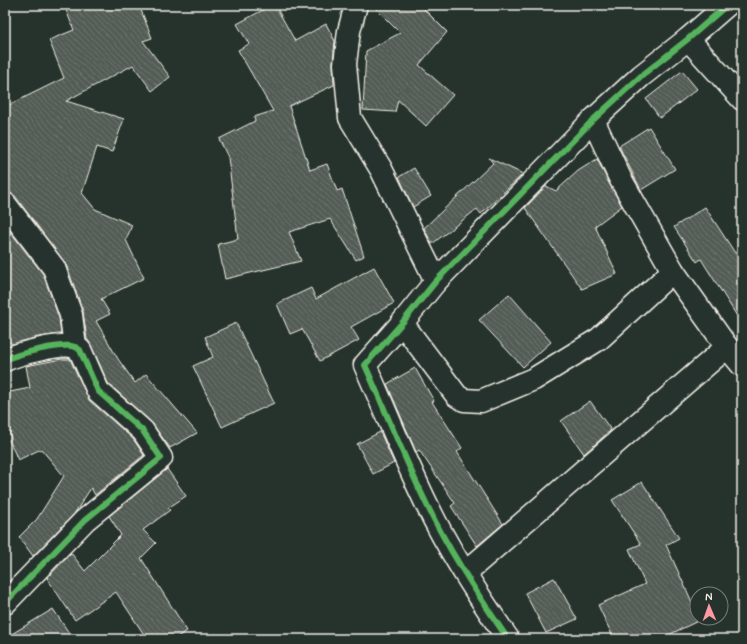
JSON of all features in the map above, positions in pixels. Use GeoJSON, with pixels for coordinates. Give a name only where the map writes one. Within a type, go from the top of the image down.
{"type":"FeatureCollection","features":[{"type":"Feature","properties":{"kind":"street"},"geometry":{"type":"LineString","coordinates":[[356,5],[349,31],[345,64],[350,118],[381,169],[436,282]]}},
{"type":"Feature","properties":{"kind":"street"},"geometry":{"type":"LineString","coordinates":[[508,639],[486,608],[428,507],[365,365],[436,282],[593,120],[641,76],[688,39],[727,5]]}},
{"type":"Feature","properties":{"kind":"street"},"geometry":{"type":"LineString","coordinates":[[688,39],[742,99]]}},
{"type":"Feature","properties":{"kind":"street"},"geometry":{"type":"LineString","coordinates":[[593,120],[620,178],[673,271],[727,347],[742,365]]}},
{"type":"Feature","properties":{"kind":"street"},"geometry":{"type":"LineString","coordinates":[[5,204],[54,268],[71,316],[75,346]]}},
{"type":"Feature","properties":{"kind":"street"},"geometry":{"type":"LineString","coordinates":[[402,323],[456,396],[464,400],[480,401],[534,379],[599,339],[673,271]]}},
{"type":"Feature","properties":{"kind":"street"},"geometry":{"type":"LineString","coordinates":[[5,360],[14,356],[60,346],[75,346],[80,350],[98,391],[144,431],[161,458],[85,520],[5,603]]}},
{"type":"Feature","properties":{"kind":"street"},"geometry":{"type":"LineString","coordinates":[[465,573],[727,347]]}},
{"type":"Feature","properties":{"kind":"building"},"geometry":{"type":"Polygon","coordinates":[[[64,5],[139,5],[152,38],[143,41],[170,77],[152,91],[133,65],[66,101],[124,119],[112,152],[97,147],[82,193],[95,209],[132,225],[126,240],[144,278],[101,299],[110,314],[96,321],[118,359],[135,383],[146,374],[197,433],[170,448],[151,422],[108,383],[87,339],[83,311],[66,264],[15,196],[5,192],[5,107],[64,78],[49,40],[74,30],[64,5]]]}},
{"type":"Feature","properties":{"kind":"building"},"geometry":{"type":"Polygon","coordinates":[[[272,5],[275,5],[295,41],[326,24],[335,41],[333,63],[334,85],[289,106],[310,170],[327,164],[337,191],[342,189],[364,256],[356,260],[330,219],[289,232],[301,261],[225,279],[218,244],[238,239],[228,157],[219,139],[255,121],[254,117],[273,111],[238,50],[249,44],[237,24],[272,5]]]}},
{"type":"Feature","properties":{"kind":"building"},"geometry":{"type":"Polygon","coordinates":[[[372,5],[420,5],[447,32],[419,65],[453,95],[426,126],[398,100],[395,112],[363,110],[366,51],[400,33],[372,5]]]}},
{"type":"Feature","properties":{"kind":"building"},"geometry":{"type":"Polygon","coordinates":[[[682,71],[697,89],[660,118],[646,99],[682,71]]]}},
{"type":"Feature","properties":{"kind":"building"},"geometry":{"type":"Polygon","coordinates":[[[649,127],[675,169],[641,190],[619,146],[649,127]]]}},
{"type":"Feature","properties":{"kind":"building"},"geometry":{"type":"Polygon","coordinates":[[[489,158],[523,174],[481,214],[477,209],[432,244],[424,228],[493,163],[489,158]]]}},
{"type":"Feature","properties":{"kind":"building"},"geometry":{"type":"Polygon","coordinates":[[[597,159],[622,206],[595,226],[617,274],[582,289],[525,208],[546,186],[556,191],[578,171],[597,159]]]}},
{"type":"Feature","properties":{"kind":"building"},"geometry":{"type":"Polygon","coordinates":[[[414,168],[431,196],[413,207],[399,177],[414,168]]]}},
{"type":"Feature","properties":{"kind":"building"},"geometry":{"type":"Polygon","coordinates":[[[705,207],[735,253],[742,251],[742,324],[701,259],[697,262],[674,227],[705,207]]]}},
{"type":"Feature","properties":{"kind":"building"},"geometry":{"type":"Polygon","coordinates":[[[5,225],[43,274],[59,318],[61,334],[38,337],[12,344],[5,338],[5,225]]]}},
{"type":"Feature","properties":{"kind":"building"},"geometry":{"type":"Polygon","coordinates":[[[374,267],[394,303],[351,327],[359,340],[320,361],[302,329],[290,334],[277,304],[311,288],[316,299],[374,267]]]}},
{"type":"Feature","properties":{"kind":"building"},"geometry":{"type":"Polygon","coordinates":[[[509,294],[551,342],[523,367],[479,320],[509,294]]]}},
{"type":"Feature","properties":{"kind":"building"},"geometry":{"type":"Polygon","coordinates":[[[236,323],[274,403],[222,427],[193,366],[213,357],[205,337],[236,323]]]}},
{"type":"Feature","properties":{"kind":"building"},"geometry":{"type":"Polygon","coordinates":[[[62,359],[70,359],[89,400],[133,439],[144,455],[95,495],[91,488],[74,514],[33,556],[19,537],[37,519],[64,476],[41,449],[18,460],[9,440],[11,439],[5,410],[5,393],[30,388],[26,366],[62,359]]]}},
{"type":"Feature","properties":{"kind":"building"},"geometry":{"type":"Polygon","coordinates":[[[415,368],[434,401],[432,402],[462,448],[457,452],[503,524],[477,546],[451,506],[455,503],[419,450],[416,452],[387,384],[415,368]]]}},
{"type":"Feature","properties":{"kind":"building"},"geometry":{"type":"Polygon","coordinates":[[[590,401],[611,430],[584,454],[561,421],[590,401]]]}},
{"type":"Feature","properties":{"kind":"building"},"geometry":{"type":"Polygon","coordinates":[[[380,432],[394,463],[373,474],[357,444],[380,432]]]}},
{"type":"Feature","properties":{"kind":"building"},"geometry":{"type":"Polygon","coordinates":[[[167,469],[186,496],[168,508],[170,510],[143,530],[156,543],[141,558],[187,631],[174,639],[147,639],[116,592],[75,620],[47,578],[71,553],[85,571],[121,535],[109,516],[167,469]]]}},
{"type":"Feature","properties":{"kind":"building"},"geometry":{"type":"Polygon","coordinates":[[[642,482],[679,538],[666,545],[689,595],[689,625],[660,639],[614,639],[598,605],[645,584],[629,549],[641,544],[612,500],[642,482]]]}},
{"type":"Feature","properties":{"kind":"building"},"geometry":{"type":"Polygon","coordinates":[[[554,578],[577,619],[546,633],[525,593],[554,578]]]}},
{"type":"Feature","properties":{"kind":"building"},"geometry":{"type":"Polygon","coordinates":[[[53,609],[73,639],[5,639],[5,638],[53,609]]]}},
{"type":"Feature","properties":{"kind":"cycle path"},"geometry":{"type":"LineString","coordinates":[[508,639],[465,574],[428,507],[411,472],[365,365],[436,281],[593,120],[641,76],[688,39],[727,5]]}},
{"type":"Feature","properties":{"kind":"cycle path"},"geometry":{"type":"LineString","coordinates":[[5,360],[51,347],[76,347],[80,350],[98,391],[143,431],[161,458],[85,520],[5,603]]}}]}
